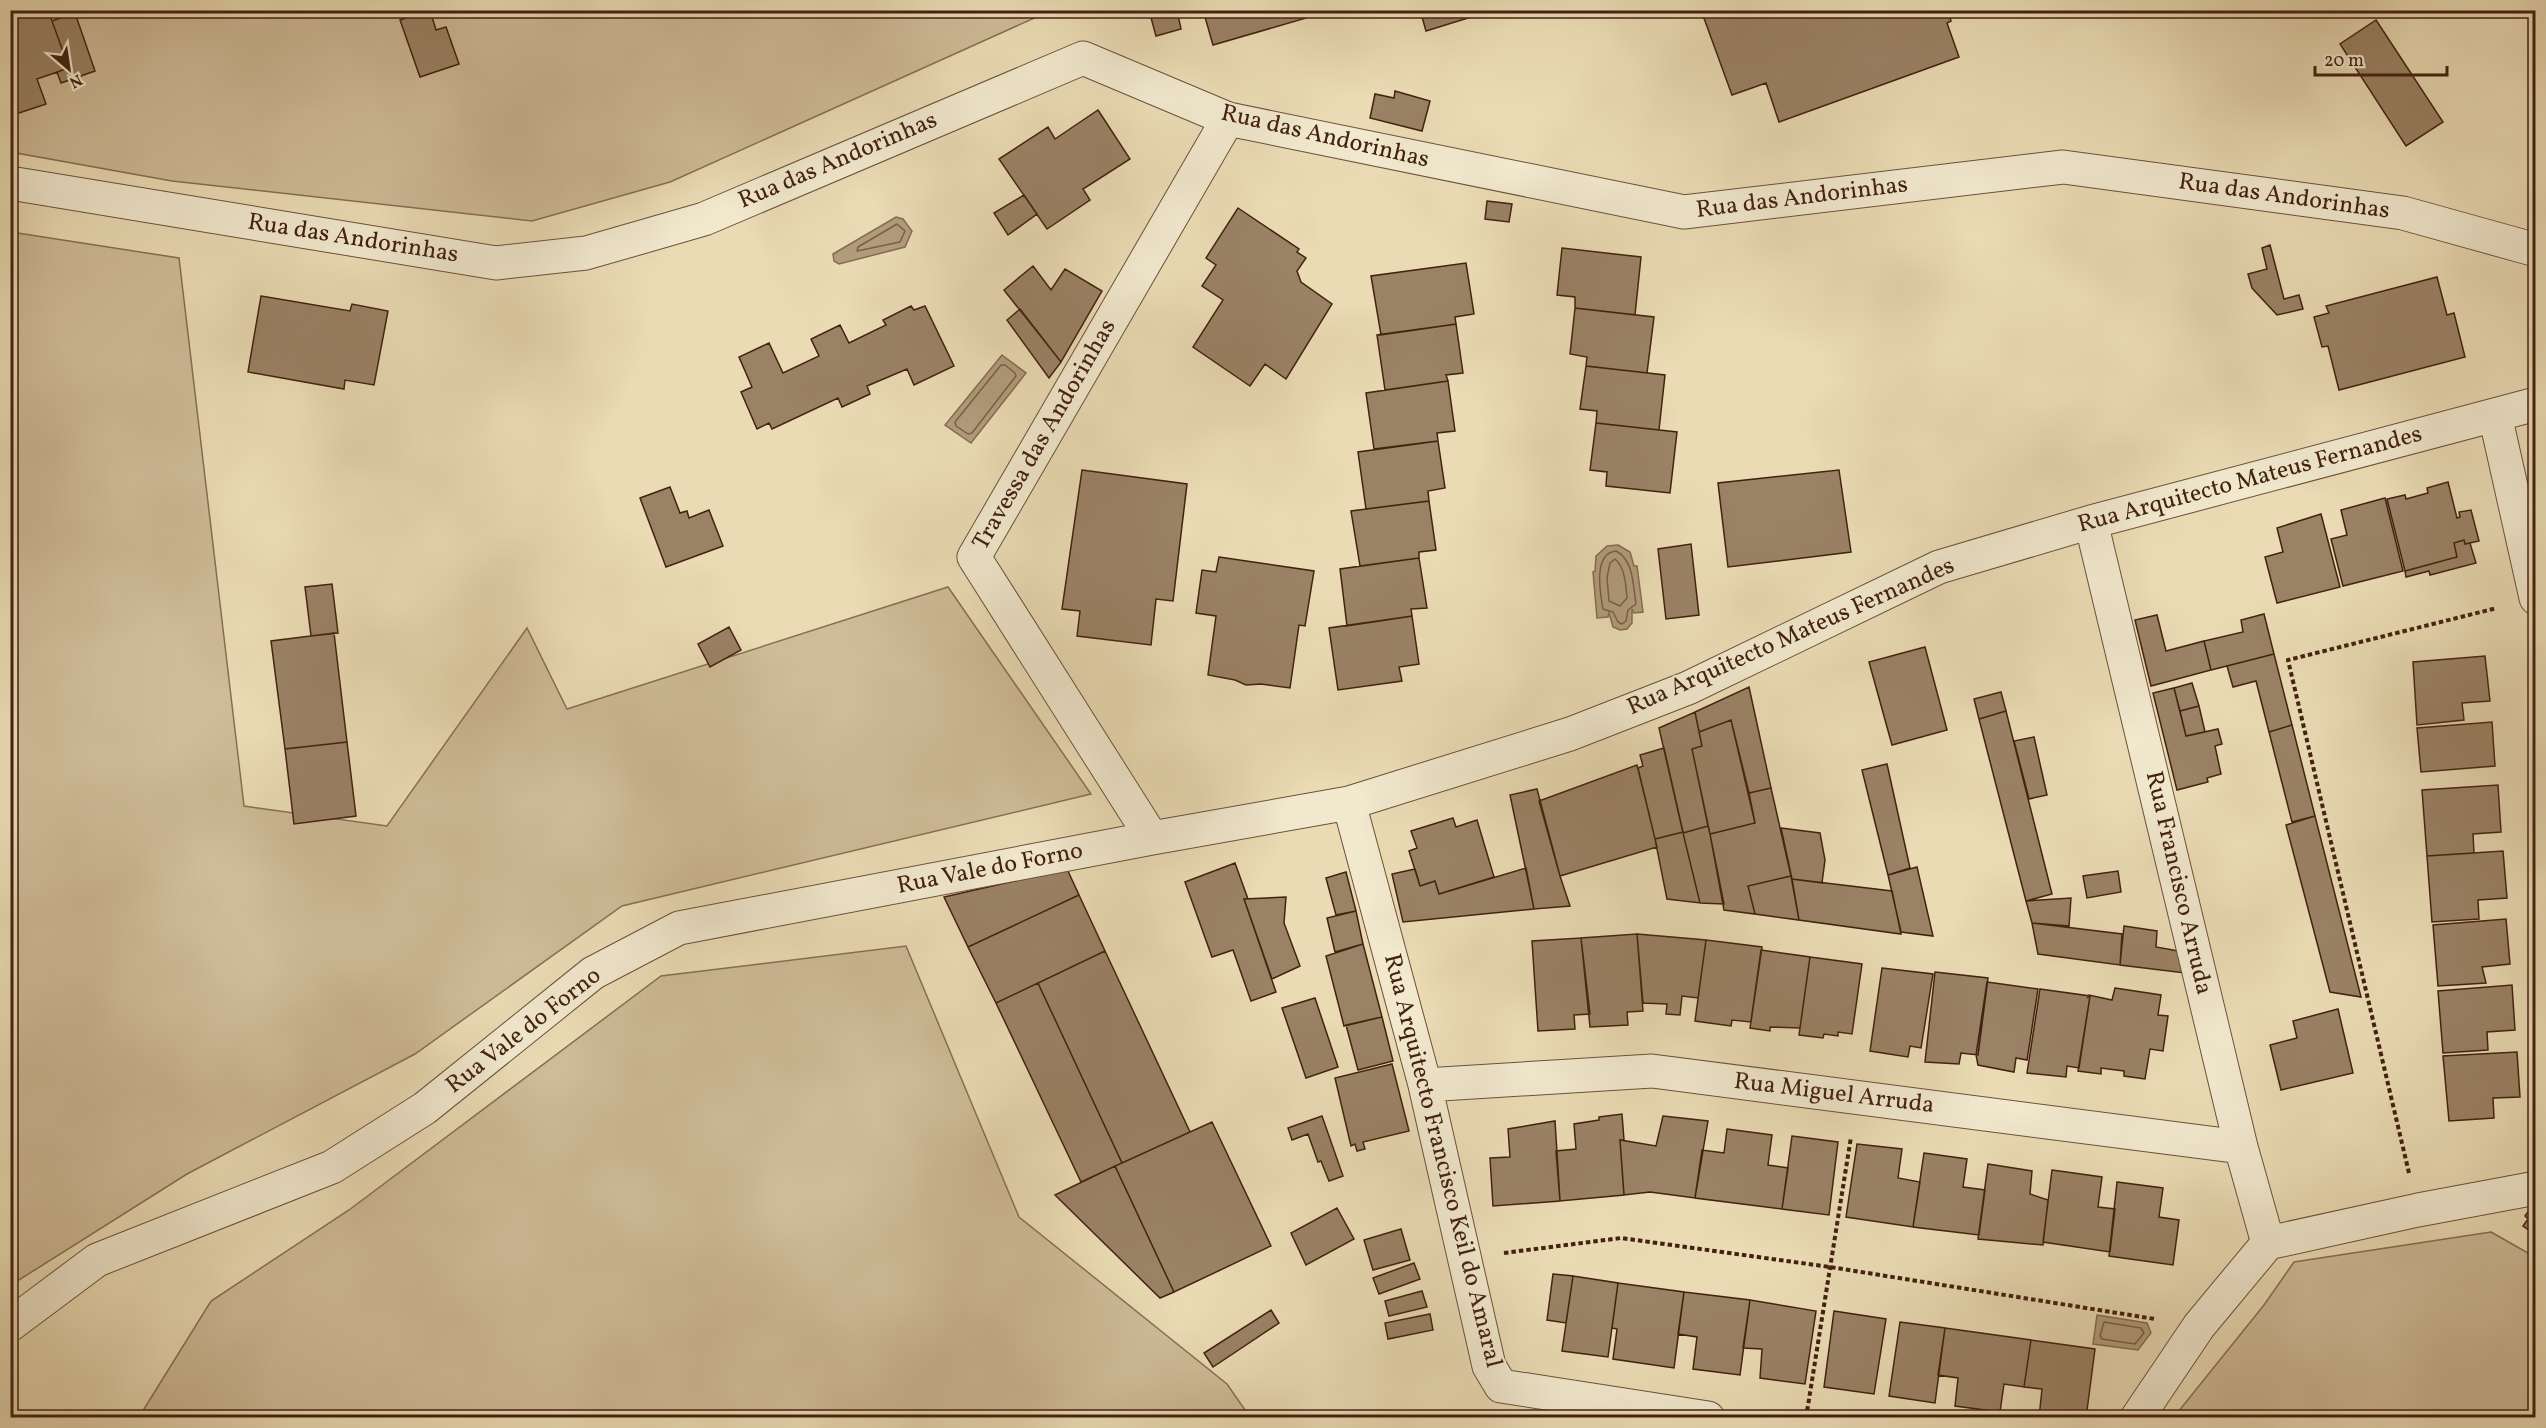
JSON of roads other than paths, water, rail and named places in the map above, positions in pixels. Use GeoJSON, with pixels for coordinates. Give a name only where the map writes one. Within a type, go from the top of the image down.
{"type":"FeatureCollection","features":[{"type":"Feature","properties":{"kind":"street","name":"Rua das Andorinhas"},"geometry":{"type":"LineString","coordinates":[[10,183],[496,263],[586,253],[704,219],[1083,58],[1228,118],[1684,213],[2063,167],[2403,213],[2535,249]]}},
{"type":"Feature","properties":{"kind":"street","name":"Travessa das Andorinhas"},"geometry":{"type":"LineString","coordinates":[[1152,838],[974,557],[1228,118]]}},
{"type":"Feature","properties":{"kind":"street","name":"Rua Arquitecto Mateus Fernandes"},"geometry":{"type":"LineString","coordinates":[[1152,838],[1349,803],[1570,734],[1688,688],[1940,567],[2091,522],[2535,404]]}},
{"type":"Feature","properties":{"kind":"street"},"geometry":{"type":"LineString","coordinates":[[2495,415],[2535,598]]}},
{"type":"Feature","properties":{"kind":"street","name":"Rua Francisco Arruda"},"geometry":{"type":"LineString","coordinates":[[2091,522],[2241,1147],[2268,1243]]}},
{"type":"Feature","properties":{"kind":"street","name":"Rua Arquitecto Francisco Keil do Amaral"},"geometry":{"type":"LineString","coordinates":[[1349,803],[1425,1085],[1489,1366],[1501,1386],[1708,1418]]}},
{"type":"Feature","properties":{"kind":"street","name":"Rua Vale do Forno"},"geometry":{"type":"LineString","coordinates":[[10,1325],[97,1260],[332,1167],[425,1108],[593,973],[679,928],[1152,838]]}},
{"type":"Feature","properties":{"kind":"street","name":"Rua Miguel Arruda"},"geometry":{"type":"LineString","coordinates":[[1425,1085],[1652,1071],[2241,1147]]}},
{"type":"Feature","properties":{"kind":"street"},"geometry":{"type":"LineString","coordinates":[[2137,1418],[2199,1326],[2268,1243],[2418,1210],[2535,1188]]}},
{"type":"Feature","properties":{"kind":"water"},"geometry":{"type":"Polygon","coordinates":[[[896,217],[903,219],[912,231],[905,247],[839,264],[834,261],[833,254],[896,217]]]}},
{"type":"Feature","properties":{"kind":"water"},"geometry":{"type":"Polygon","coordinates":[[[1002,355],[1026,373],[971,443],[945,425],[1002,355]]]}},
{"type":"Feature","properties":{"kind":"water"},"geometry":{"type":"Polygon","coordinates":[[[1618,545],[1630,552],[1634,566],[1637,566],[1643,612],[1634,613],[1632,609],[1632,623],[1627,629],[1620,630],[1613,627],[1609,613],[1608,617],[1597,618],[1593,572],[1596,556],[1607,546],[1618,545]]]}},
{"type":"Feature","properties":{"kind":"water"},"geometry":{"type":"Polygon","coordinates":[[[2097,1315],[2147,1323],[2151,1333],[2138,1350],[2093,1344],[2097,1315]]]}}]}
